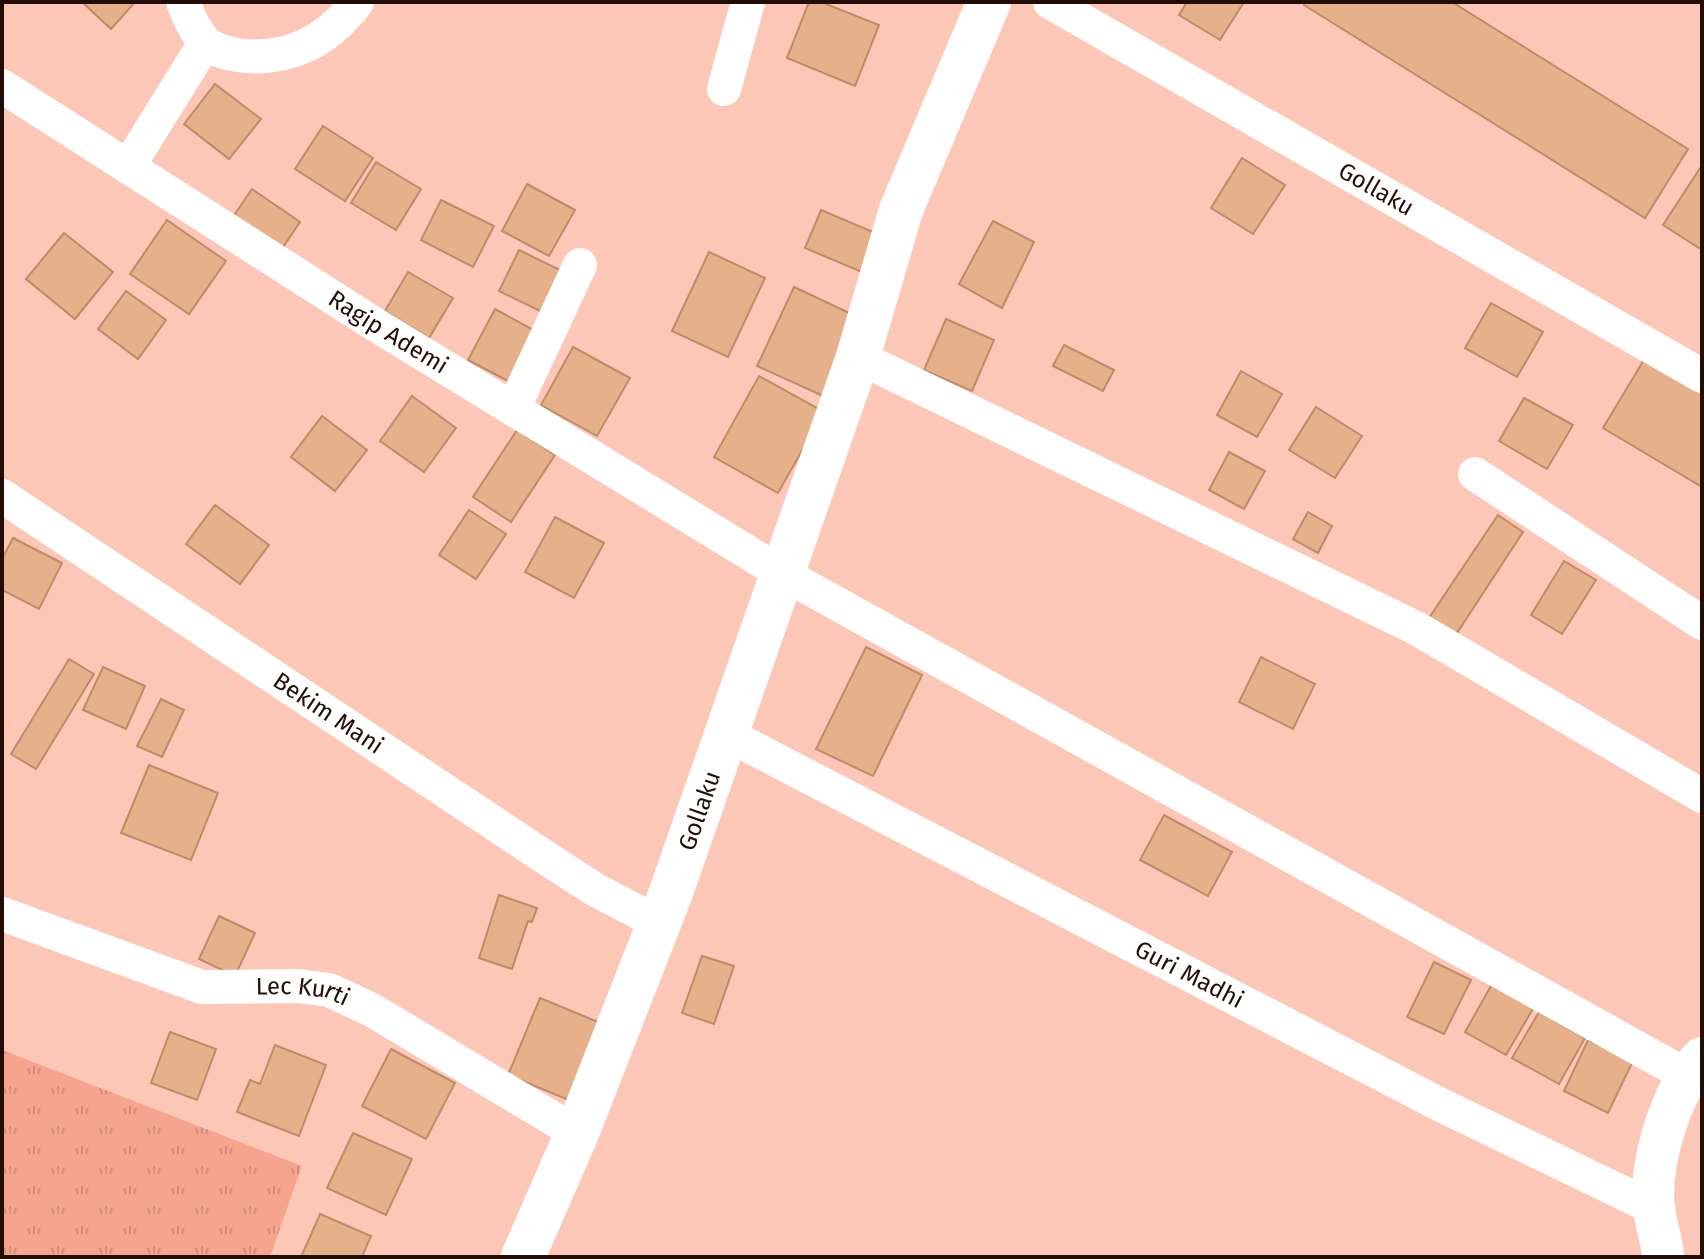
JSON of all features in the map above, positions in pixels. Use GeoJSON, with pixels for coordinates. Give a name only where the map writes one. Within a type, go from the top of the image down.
{"type":"FeatureCollection","features":[{"type":"Feature","properties":{"kind":"main road","name":"Gollaku"},"geometry":{"type":"LineString","coordinates":[[523,1257],[577,1133],[726,734],[780,572],[858,357],[901,210],[989,2]]}},
{"type":"Feature","properties":{"kind":"street"},"geometry":{"type":"LineString","coordinates":[[183,2],[205,43],[227,54],[281,56],[304,49],[327,33],[357,2]]}},
{"type":"Feature","properties":{"kind":"street"},"geometry":{"type":"LineString","coordinates":[[724,89],[748,2]]}},
{"type":"Feature","properties":{"kind":"street","name":"Gollaku"},"geometry":{"type":"LineString","coordinates":[[1050,2],[1702,376]]}},
{"type":"Feature","properties":{"kind":"street"},"geometry":{"type":"LineString","coordinates":[[128,167],[205,43]]}},
{"type":"Feature","properties":{"kind":"street","name":"Ragip Ademi"},"geometry":{"type":"LineString","coordinates":[[2,86],[513,409],[780,572],[1694,1067]]}},
{"type":"Feature","properties":{"kind":"street"},"geometry":{"type":"LineString","coordinates":[[513,409],[580,265]]}},
{"type":"Feature","properties":{"kind":"street"},"geometry":{"type":"LineString","coordinates":[[858,357],[1416,628],[1702,796]]}},
{"type":"Feature","properties":{"kind":"street"},"geometry":{"type":"LineString","coordinates":[[1475,474],[1702,623]]}},
{"type":"Feature","properties":{"kind":"street","name":"Bekim Mani"},"geometry":{"type":"LineString","coordinates":[[2,496],[534,850],[657,922]]}},
{"type":"Feature","properties":{"kind":"street","name":"Guri Madhi"},"geometry":{"type":"LineString","coordinates":[[726,734],[1441,1105],[1654,1208]]}},
{"type":"Feature","properties":{"kind":"street","name":"Lec Kurti"},"geometry":{"type":"LineString","coordinates":[[2,914],[166,977],[202,987],[298,986],[329,990],[372,1010],[577,1133]]}},
{"type":"Feature","properties":{"kind":"street"},"geometry":{"type":"LineString","coordinates":[[1663,1257],[1654,1208],[1655,1158],[1694,1067]]}},
{"type":"Feature","properties":{"kind":"green space"},"geometry":{"type":"Polygon","coordinates":[[[2,1050],[302,1166],[270,1257],[2,1257],[2,1050]]]}},
{"type":"Feature","properties":{"kind":"building"},"geometry":{"type":"Polygon","coordinates":[[[82,2],[135,2],[111,29],[82,2]]]}},
{"type":"Feature","properties":{"kind":"building"},"geometry":{"type":"Polygon","coordinates":[[[809,2],[821,2],[879,25],[855,86],[787,58],[809,2]]]}},
{"type":"Feature","properties":{"kind":"building"},"geometry":{"type":"Polygon","coordinates":[[[1187,2],[1244,2],[1220,40],[1179,15],[1187,2]]]}},
{"type":"Feature","properties":{"kind":"building"},"geometry":{"type":"Polygon","coordinates":[[[1306,2],[1452,2],[1688,149],[1645,218],[1304,5],[1306,2]]]}},
{"type":"Feature","properties":{"kind":"building"},"geometry":{"type":"Polygon","coordinates":[[[215,84],[261,119],[229,159],[184,124],[215,84]]]}},
{"type":"Feature","properties":{"kind":"building"},"geometry":{"type":"Polygon","coordinates":[[[323,126],[373,158],[345,201],[295,169],[323,126]]]}},
{"type":"Feature","properties":{"kind":"building"},"geometry":{"type":"Polygon","coordinates":[[[1242,158],[1285,185],[1253,234],[1211,208],[1242,158]]]}},
{"type":"Feature","properties":{"kind":"building"},"geometry":{"type":"Polygon","coordinates":[[[376,162],[421,189],[396,230],[351,203],[376,162]]]}},
{"type":"Feature","properties":{"kind":"building"},"geometry":{"type":"Polygon","coordinates":[[[1702,165],[1702,250],[1663,225],[1702,165]]]}},
{"type":"Feature","properties":{"kind":"building"},"geometry":{"type":"Polygon","coordinates":[[[527,184],[575,210],[549,256],[502,231],[527,184]]]}},
{"type":"Feature","properties":{"kind":"building"},"geometry":{"type":"Polygon","coordinates":[[[252,189],[300,222],[279,253],[231,220],[252,189]]]}},
{"type":"Feature","properties":{"kind":"building"},"geometry":{"type":"Polygon","coordinates":[[[441,200],[494,226],[473,267],[421,240],[441,200]]]}},
{"type":"Feature","properties":{"kind":"building"},"geometry":{"type":"Polygon","coordinates":[[[821,210],[880,235],[864,273],[805,248],[821,210]]]}},
{"type":"Feature","properties":{"kind":"building"},"geometry":{"type":"Polygon","coordinates":[[[167,220],[226,261],[189,314],[130,274],[167,220]]]}},
{"type":"Feature","properties":{"kind":"building"},"geometry":{"type":"Polygon","coordinates":[[[993,221],[1034,242],[1002,308],[959,284],[993,221]]]}},
{"type":"Feature","properties":{"kind":"building"},"geometry":{"type":"Polygon","coordinates":[[[64,233],[113,272],[75,319],[26,279],[64,233]]]}},
{"type":"Feature","properties":{"kind":"building"},"geometry":{"type":"Polygon","coordinates":[[[519,250],[564,272],[544,313],[499,291],[519,250]]]}},
{"type":"Feature","properties":{"kind":"building"},"geometry":{"type":"Polygon","coordinates":[[[709,252],[765,278],[728,357],[672,331],[709,252]]]}},
{"type":"Feature","properties":{"kind":"building"},"geometry":{"type":"Polygon","coordinates":[[[408,272],[453,298],[429,338],[385,311],[408,272]]]}},
{"type":"Feature","properties":{"kind":"building"},"geometry":{"type":"Polygon","coordinates":[[[794,287],[860,318],[823,396],[757,366],[794,287]]]}},
{"type":"Feature","properties":{"kind":"building"},"geometry":{"type":"Polygon","coordinates":[[[126,291],[166,320],[138,359],[98,329],[126,291]]]}},
{"type":"Feature","properties":{"kind":"building"},"geometry":{"type":"Polygon","coordinates":[[[1491,303],[1543,332],[1517,377],[1465,348],[1491,303]]]}},
{"type":"Feature","properties":{"kind":"building"},"geometry":{"type":"Polygon","coordinates":[[[495,309],[537,332],[510,382],[468,360],[495,309]]]}},
{"type":"Feature","properties":{"kind":"building"},"geometry":{"type":"Polygon","coordinates":[[[946,319],[994,340],[972,391],[924,370],[946,319]]]}},
{"type":"Feature","properties":{"kind":"building"},"geometry":{"type":"Polygon","coordinates":[[[1064,345],[1114,370],[1103,391],[1053,366],[1064,345]]]}},
{"type":"Feature","properties":{"kind":"building"},"geometry":{"type":"Polygon","coordinates":[[[573,347],[630,378],[597,436],[541,405],[573,347]]]}},
{"type":"Feature","properties":{"kind":"building"},"geometry":{"type":"Polygon","coordinates":[[[1645,358],[1702,391],[1702,487],[1603,428],[1645,358]]]}},
{"type":"Feature","properties":{"kind":"building"},"geometry":{"type":"Polygon","coordinates":[[[1241,371],[1282,394],[1257,437],[1217,415],[1241,371]]]}},
{"type":"Feature","properties":{"kind":"building"},"geometry":{"type":"Polygon","coordinates":[[[759,376],[824,412],[778,493],[714,457],[759,376]]]}},
{"type":"Feature","properties":{"kind":"building"},"geometry":{"type":"Polygon","coordinates":[[[412,396],[456,428],[424,472],[380,441],[412,396]]]}},
{"type":"Feature","properties":{"kind":"building"},"geometry":{"type":"Polygon","coordinates":[[[1524,398],[1573,425],[1547,469],[1499,441],[1524,398]]]}},
{"type":"Feature","properties":{"kind":"building"},"geometry":{"type":"Polygon","coordinates":[[[1316,407],[1362,436],[1335,478],[1289,450],[1316,407]]]}},
{"type":"Feature","properties":{"kind":"building"},"geometry":{"type":"Polygon","coordinates":[[[322,416],[367,450],[335,491],[291,457],[322,416]]]}},
{"type":"Feature","properties":{"kind":"building"},"geometry":{"type":"Polygon","coordinates":[[[517,430],[555,455],[511,522],[473,497],[517,430]]]}},
{"type":"Feature","properties":{"kind":"building"},"geometry":{"type":"Polygon","coordinates":[[[1229,452],[1265,471],[1244,509],[1209,490],[1229,452]]]}},
{"type":"Feature","properties":{"kind":"building"},"geometry":{"type":"Polygon","coordinates":[[[215,505],[269,545],[240,584],[186,544],[215,505]]]}},
{"type":"Feature","properties":{"kind":"building"},"geometry":{"type":"Polygon","coordinates":[[[469,510],[506,534],[476,579],[439,555],[469,510]]]}},
{"type":"Feature","properties":{"kind":"building"},"geometry":{"type":"Polygon","coordinates":[[[1308,512],[1332,526],[1318,553],[1293,539],[1308,512]]]}},
{"type":"Feature","properties":{"kind":"building"},"geometry":{"type":"Polygon","coordinates":[[[1498,515],[1523,532],[1455,636],[1429,618],[1498,515]]]}},
{"type":"Feature","properties":{"kind":"building"},"geometry":{"type":"Polygon","coordinates":[[[555,517],[604,543],[574,598],[525,572],[555,517]]]}},
{"type":"Feature","properties":{"kind":"building"},"geometry":{"type":"Polygon","coordinates":[[[13,538],[62,563],[39,609],[2,590],[2,559],[13,538]]]}},
{"type":"Feature","properties":{"kind":"building"},"geometry":{"type":"Polygon","coordinates":[[[1564,561],[1596,580],[1562,634],[1531,615],[1564,561]]]}},
{"type":"Feature","properties":{"kind":"building"},"geometry":{"type":"Polygon","coordinates":[[[866,647],[922,675],[873,776],[816,749],[866,647]]]}},
{"type":"Feature","properties":{"kind":"building"},"geometry":{"type":"Polygon","coordinates":[[[1261,657],[1315,684],[1293,729],[1239,702],[1261,657]]]}},
{"type":"Feature","properties":{"kind":"building"},"geometry":{"type":"Polygon","coordinates":[[[69,659],[94,674],[36,769],[11,754],[69,659]]]}},
{"type":"Feature","properties":{"kind":"building"},"geometry":{"type":"Polygon","coordinates":[[[103,667],[145,686],[126,729],[83,710],[103,667]]]}},
{"type":"Feature","properties":{"kind":"building"},"geometry":{"type":"Polygon","coordinates":[[[161,699],[184,710],[162,757],[137,746],[161,699]]]}},
{"type":"Feature","properties":{"kind":"building"},"geometry":{"type":"Polygon","coordinates":[[[149,765],[218,793],[191,860],[121,833],[149,765]]]}},
{"type":"Feature","properties":{"kind":"building"},"geometry":{"type":"Polygon","coordinates":[[[1164,815],[1232,852],[1208,896],[1140,860],[1164,815]]]}},
{"type":"Feature","properties":{"kind":"building"},"geometry":{"type":"Polygon","coordinates":[[[499,895],[537,908],[532,922],[528,921],[512,969],[479,958],[499,895]]]}},
{"type":"Feature","properties":{"kind":"building"},"geometry":{"type":"Polygon","coordinates":[[[219,916],[255,933],[235,976],[199,959],[219,916]]]}},
{"type":"Feature","properties":{"kind":"building"},"geometry":{"type":"Polygon","coordinates":[[[702,956],[734,966],[714,1024],[682,1013],[702,956]]]}},
{"type":"Feature","properties":{"kind":"building"},"geometry":{"type":"Polygon","coordinates":[[[1434,962],[1471,980],[1444,1034],[1407,1017],[1434,962]]]}},
{"type":"Feature","properties":{"kind":"building"},"geometry":{"type":"Polygon","coordinates":[[[1492,984],[1534,1007],[1506,1055],[1465,1032],[1492,984]]]}},
{"type":"Feature","properties":{"kind":"building"},"geometry":{"type":"Polygon","coordinates":[[[540,998],[603,1024],[571,1101],[508,1075],[540,998]]]}},
{"type":"Feature","properties":{"kind":"building"},"geometry":{"type":"Polygon","coordinates":[[[1539,1012],[1585,1038],[1559,1084],[1512,1058],[1539,1012]]]}},
{"type":"Feature","properties":{"kind":"building"},"geometry":{"type":"Polygon","coordinates":[[[170,1032],[216,1049],[197,1100],[151,1083],[170,1032]]]}},
{"type":"Feature","properties":{"kind":"building"},"geometry":{"type":"Polygon","coordinates":[[[1588,1040],[1633,1061],[1608,1113],[1564,1091],[1588,1040]]]}},
{"type":"Feature","properties":{"kind":"building"},"geometry":{"type":"Polygon","coordinates":[[[275,1045],[326,1065],[299,1136],[237,1112],[250,1080],[260,1084],[275,1045]]]}},
{"type":"Feature","properties":{"kind":"building"},"geometry":{"type":"Polygon","coordinates":[[[391,1049],[455,1083],[426,1139],[362,1106],[391,1049]]]}},
{"type":"Feature","properties":{"kind":"building"},"geometry":{"type":"Polygon","coordinates":[[[353,1133],[412,1159],[386,1215],[327,1188],[353,1133]]]}},
{"type":"Feature","properties":{"kind":"building"},"geometry":{"type":"Polygon","coordinates":[[[320,1214],[371,1236],[362,1257],[301,1257],[320,1214]]]}}]}
